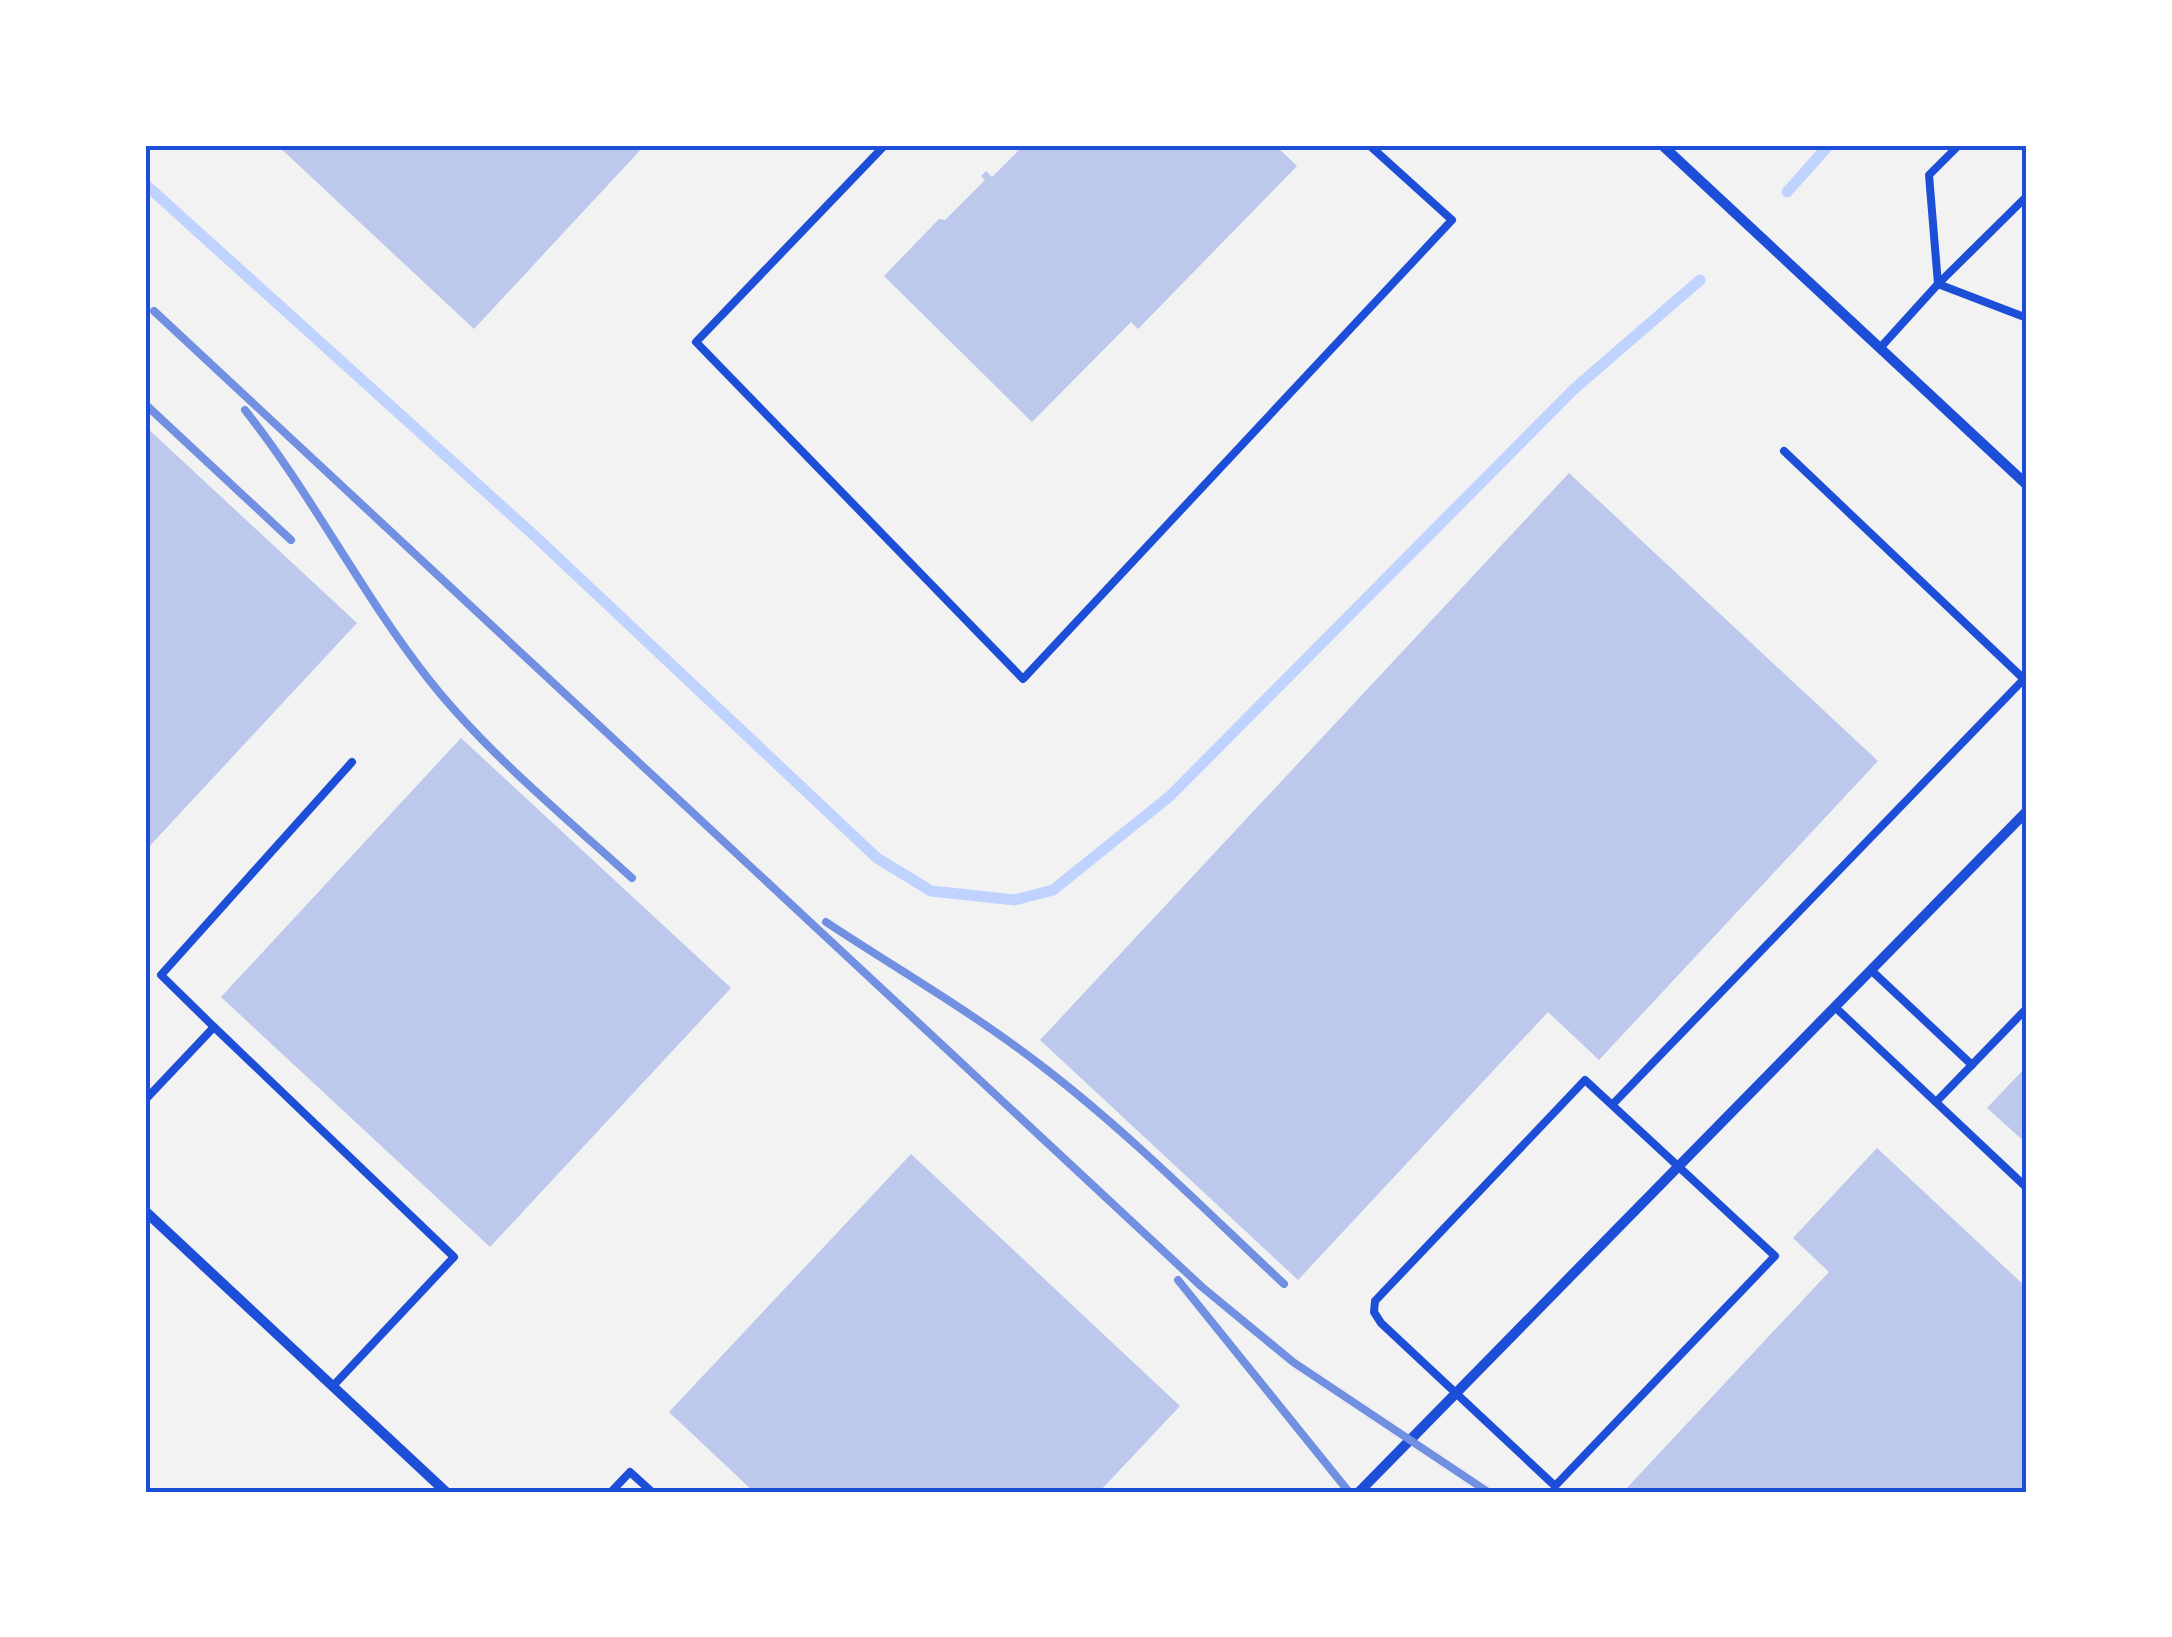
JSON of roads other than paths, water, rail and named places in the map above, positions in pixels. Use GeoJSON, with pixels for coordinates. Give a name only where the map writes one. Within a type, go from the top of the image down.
{"type":"FeatureCollection","features":[{"type":"Feature","properties":{"kind":"street"},"geometry":{"type":"LineString","coordinates":[[1662,145],[2027,485]]}},
{"type":"Feature","properties":{"kind":"street"},"geometry":{"type":"LineString","coordinates":[[1360,1492],[2027,811]]}},
{"type":"Feature","properties":{"kind":"street"},"geometry":{"type":"LineString","coordinates":[[145,1211],[441,1490]]}},
{"type":"Feature","properties":{"kind":"lane"},"geometry":{"type":"LineString","coordinates":[[885,145],[696,342],[1023,679],[1452,220],[1369,145]]}},
{"type":"Feature","properties":{"kind":"lane"},"geometry":{"type":"LineString","coordinates":[[1938,284],[1929,175],[1959,145]]}},
{"type":"Feature","properties":{"kind":"lane"},"geometry":{"type":"LineString","coordinates":[[1880,348],[2027,196]]}},
{"type":"Feature","properties":{"kind":"lane"},"geometry":{"type":"LineString","coordinates":[[1938,284],[2027,318]]}},
{"type":"Feature","properties":{"kind":"lane"},"geometry":{"type":"LineString","coordinates":[[1612,1106],[2026,681],[1784,452]]}},
{"type":"Feature","properties":{"kind":"lane"},"geometry":{"type":"LineString","coordinates":[[332,1386],[454,1257],[161,975],[352,762]]}},
{"type":"Feature","properties":{"kind":"lane"},"geometry":{"type":"LineString","coordinates":[[1872,971],[1972,1065]]}},
{"type":"Feature","properties":{"kind":"lane"},"geometry":{"type":"LineString","coordinates":[[1836,1008],[2027,1188]]}},
{"type":"Feature","properties":{"kind":"lane"},"geometry":{"type":"LineString","coordinates":[[1936,1102],[2027,1008]]}},
{"type":"Feature","properties":{"kind":"lane"},"geometry":{"type":"LineString","coordinates":[[145,1100],[214,1028]]}},
{"type":"Feature","properties":{"kind":"lane"},"geometry":{"type":"LineString","coordinates":[[1586,1080],[1678,1167],[1775,1256],[1554,1486],[1381,1322],[1374,1312],[1375,1301],[1586,1080]]}},
{"type":"Feature","properties":{"kind":"lane"},"geometry":{"type":"LineString","coordinates":[[610,1492],[630,1472],[652,1492]]}},
{"type":"Feature","properties":{"kind":"waterway"},"geometry":{"type":"LineString","coordinates":[[1787,192],[1829,145]]}},
{"type":"Feature","properties":{"kind":"waterway"},"geometry":{"type":"LineString","coordinates":[[145,184],[537,538],[877,858],[931,891],[1015,900],[1053,890],[1170,796],[1574,389],[1700,280]]}},
{"type":"Feature","properties":{"kind":"railway"},"geometry":{"type":"LineString","coordinates":[[154,311],[1202,1287],[1293,1362],[1488,1492]]}},
{"type":"Feature","properties":{"kind":"railway"},"geometry":{"type":"LineString","coordinates":[[145,404],[291,540]]}},
{"type":"Feature","properties":{"kind":"railway"},"geometry":{"type":"LineString","coordinates":[[245,410],[430,681],[501,759],[632,878]]}},
{"type":"Feature","properties":{"kind":"railway"},"geometry":{"type":"LineString","coordinates":[[826,922],[966,1012],[1047,1070],[1138,1147],[1284,1284]]}},
{"type":"Feature","properties":{"kind":"railway"},"geometry":{"type":"LineString","coordinates":[[1178,1280],[1349,1492]]}}]}
